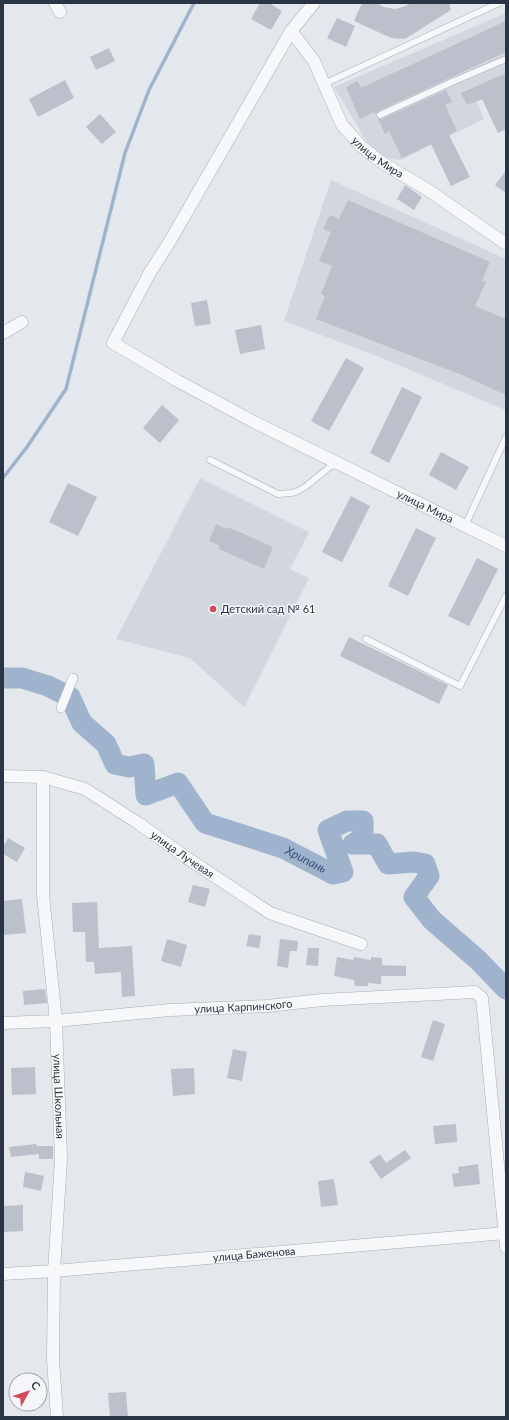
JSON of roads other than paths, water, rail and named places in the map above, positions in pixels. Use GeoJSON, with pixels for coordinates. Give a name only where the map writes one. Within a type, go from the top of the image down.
{"type":"FeatureCollection","features":[{"type":"Feature","properties":{"kind":"street"},"geometry":{"type":"LineString","coordinates":[[291,31],[314,3]]}},
{"type":"Feature","properties":{"kind":"street","name":"улица Мира"},"geometry":{"type":"LineString","coordinates":[[506,244],[428,190],[381,162],[361,146],[342,125],[314,61],[291,31],[170,241],[149,274],[113,343],[176,380],[248,418],[506,546]]}},
{"type":"Feature","properties":{"kind":"street"},"geometry":{"type":"LineString","coordinates":[[3,333],[22,322]]}},
{"type":"Feature","properties":{"kind":"street"},"geometry":{"type":"LineString","coordinates":[[61,708],[73,678]]}},
{"type":"Feature","properties":{"kind":"street","name":"улица Лучевая"},"geometry":{"type":"LineString","coordinates":[[3,776],[43,777],[85,789],[138,823],[187,858],[270,913],[360,944]]}},
{"type":"Feature","properties":{"kind":"street","name":"улица Школьная"},"geometry":{"type":"LineString","coordinates":[[43,777],[43,895],[56,1021],[61,1159],[54,1271],[52,1359],[57,1417]]}},
{"type":"Feature","properties":{"kind":"street","name":"улица Карпинского"},"geometry":{"type":"LineString","coordinates":[[3,1023],[56,1021],[170,1010],[267,1006],[322,1000],[475,992],[482,998],[502,1153]]}},
{"type":"Feature","properties":{"kind":"street"},"geometry":{"type":"LineString","coordinates":[[502,1153],[506,1247]]}},
{"type":"Feature","properties":{"kind":"street","name":"улица Баженова"},"geometry":{"type":"LineString","coordinates":[[3,1274],[506,1233]]}},
{"type":"Feature","properties":{"kind":"lane"},"geometry":{"type":"LineString","coordinates":[[324,84],[499,3]]}},
{"type":"Feature","properties":{"kind":"lane"},"geometry":{"type":"LineString","coordinates":[[380,115],[506,59]]}},
{"type":"Feature","properties":{"kind":"lane"},"geometry":{"type":"LineString","coordinates":[[465,526],[506,437]]}},
{"type":"Feature","properties":{"kind":"lane"},"geometry":{"type":"LineString","coordinates":[[210,460],[278,494],[291,494],[296,492],[305,487],[331,466],[343,465]]}},
{"type":"Feature","properties":{"kind":"lane"},"geometry":{"type":"LineString","coordinates":[[366,639],[460,686],[506,596]]}},
{"type":"Feature","properties":{"kind":"waterway"},"geometry":{"type":"LineString","coordinates":[[3,478],[27,447],[66,389],[125,153],[149,90],[194,3]]}},
{"type":"Feature","properties":{"kind":"waterway","name":"Хрипань"},"geometry":{"type":"LineString","coordinates":[[3,678],[22,678],[48,686],[70,697],[82,723],[106,744],[115,764],[129,767],[144,764],[146,795],[178,783],[205,823],[283,848],[333,874],[343,872],[328,830],[347,821],[363,821],[363,838],[353,844],[377,844],[388,864],[414,862],[425,864],[429,876],[414,897],[432,920],[478,960],[506,989]]}},
{"type":"Feature","properties":{"kind":"place","name":"Детский сад № 61"},"geometry":{"type":"Point","coordinates":[213,609]}}]}
